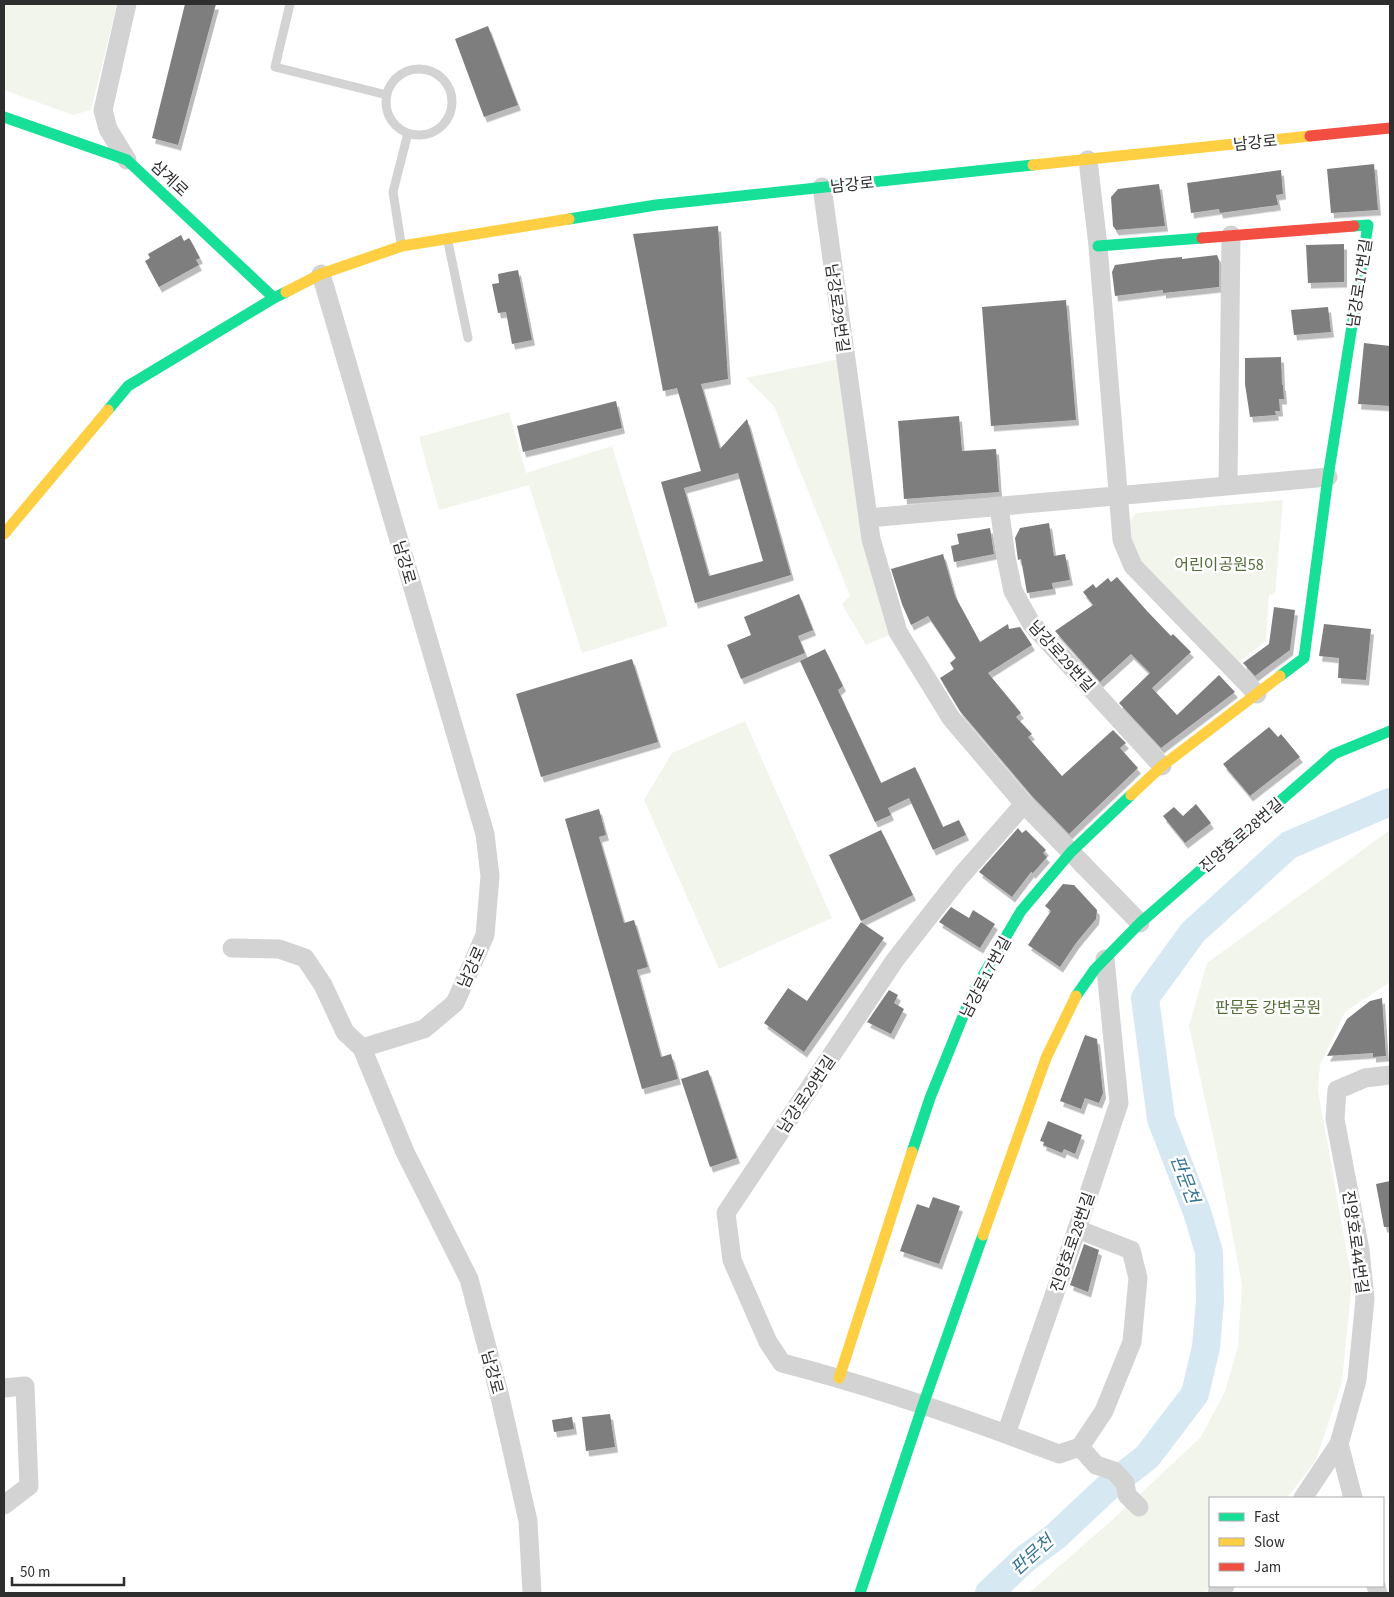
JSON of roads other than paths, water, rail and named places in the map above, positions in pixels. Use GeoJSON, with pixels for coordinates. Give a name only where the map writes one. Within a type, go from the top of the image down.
{"type":"FeatureCollection","features":[{"type":"Feature","properties":{"kind":"street"},"geometry":{"type":"LineString","coordinates":[[127,4],[103,110],[108,129],[127,160]]}},
{"type":"Feature","properties":{"kind":"street","name":"삼계로"},"geometry":{"type":"LineString","coordinates":[[4,117],[127,160],[274,298]]}},
{"type":"Feature","properties":{"kind":"street","name":"남강로"},"geometry":{"type":"LineString","coordinates":[[274,298],[320,274],[402,246],[656,204],[1390,128]]}},
{"type":"Feature","properties":{"kind":"street"},"geometry":{"type":"LineString","coordinates":[[1088,160],[1098,246],[1122,540],[1133,566],[1257,694]]}},
{"type":"Feature","properties":{"kind":"street","name":"남강로29번길"},"geometry":{"type":"LineString","coordinates":[[822,187],[871,539],[898,632],[951,718],[1024,804],[1140,924]]}},
{"type":"Feature","properties":{"kind":"street","name":"남강로17번길"},"geometry":{"type":"LineString","coordinates":[[839,1378],[930,1098],[972,994],[1021,911],[1071,852],[1162,766],[1304,658],[1328,477],[1368,225],[1098,246]]}},
{"type":"Feature","properties":{"kind":"street"},"geometry":{"type":"LineString","coordinates":[[1228,486],[1231,235]]}},
{"type":"Feature","properties":{"kind":"street","name":"남강로"},"geometry":{"type":"LineString","coordinates":[[320,274],[485,834],[490,876],[486,935],[455,1003],[424,1029],[362,1048],[405,1152],[469,1280],[500,1397],[528,1520],[532,1593]]}},
{"type":"Feature","properties":{"kind":"street"},"geometry":{"type":"LineString","coordinates":[[4,534],[128,386],[274,298]]}},
{"type":"Feature","properties":{"kind":"street"},"geometry":{"type":"LineString","coordinates":[[868,518],[1328,477]]}},
{"type":"Feature","properties":{"kind":"street","name":"남강로29번길"},"geometry":{"type":"LineString","coordinates":[[999,506],[1013,591],[1030,623],[1162,766]]}},
{"type":"Feature","properties":{"kind":"street","name":"진양호로28번길"},"geometry":{"type":"LineString","coordinates":[[860,1593],[923,1405],[1046,1058],[1072,1002],[1095,969],[1140,924],[1334,754],[1390,731]]}},
{"type":"Feature","properties":{"kind":"street","name":"남강로29번길"},"geometry":{"type":"LineString","coordinates":[[923,1405],[839,1378],[782,1363],[768,1342],[732,1260],[726,1213],[895,960],[960,877],[1024,804]]}},
{"type":"Feature","properties":{"kind":"street"},"geometry":{"type":"LineString","coordinates":[[232,948],[279,949],[305,958],[323,985],[345,1032],[362,1048]]}},
{"type":"Feature","properties":{"kind":"street","name":"진양호로28번길"},"geometry":{"type":"LineString","coordinates":[[1006,1434],[1119,1103],[1105,959]]}},
{"type":"Feature","properties":{"kind":"street","name":"진양호로44번길"},"geometry":{"type":"LineString","coordinates":[[1304,1497],[1339,1444],[1357,1380],[1365,1299],[1360,1250],[1335,1119],[1337,1090],[1365,1078],[1390,1075]]}},
{"type":"Feature","properties":{"kind":"street"},"geometry":{"type":"LineString","coordinates":[[923,1405],[1059,1454],[1080,1447],[1104,1411],[1132,1342],[1138,1278],[1131,1250],[1077,1228]]}},
{"type":"Feature","properties":{"kind":"street"},"geometry":{"type":"LineString","coordinates":[[4,1388],[25,1386],[29,1486],[4,1505]]}},
{"type":"Feature","properties":{"kind":"street"},"geometry":{"type":"LineString","coordinates":[[1339,1444],[1353,1497]]}},
{"type":"Feature","properties":{"kind":"street"},"geometry":{"type":"LineString","coordinates":[[1080,1447],[1096,1465],[1114,1471],[1125,1484],[1127,1495],[1139,1507]]}},
{"type":"Feature","properties":{"kind":"lane"},"geometry":{"type":"LineString","coordinates":[[290,4],[275,67],[387,95]]}},
{"type":"Feature","properties":{"kind":"lane"},"geometry":{"type":"LineString","coordinates":[[420,68],[431,70],[441,76],[448,85],[452,96],[452,107],[449,117],[443,126],[435,132],[424,135],[408,133],[396,126],[389,117],[386,107],[387,95],[391,84],[398,76],[408,70],[420,68]]}},
{"type":"Feature","properties":{"kind":"lane"},"geometry":{"type":"LineString","coordinates":[[402,246],[393,192],[408,133]]}},
{"type":"Feature","properties":{"kind":"lane"},"geometry":{"type":"LineString","coordinates":[[447,239],[468,338]]}},
{"type":"Feature","properties":{"kind":"waterway","name":"판문천"},"geometry":{"type":"LineString","coordinates":[[989,1593],[1025,1559],[1056,1536],[1107,1488],[1147,1457],[1195,1394],[1206,1347],[1210,1301],[1209,1252],[1197,1212],[1161,1119],[1145,998],[1193,932],[1289,845],[1390,802]]}},
{"type":"Feature","properties":{"kind":"park label","name":"어린이공원58"},"geometry":{"type":"Point","coordinates":[1219,564]}},
{"type":"Feature","properties":{"kind":"park label","name":"판문동 강변공원"},"geometry":{"type":"Point","coordinates":[1268,1007]}}]}
